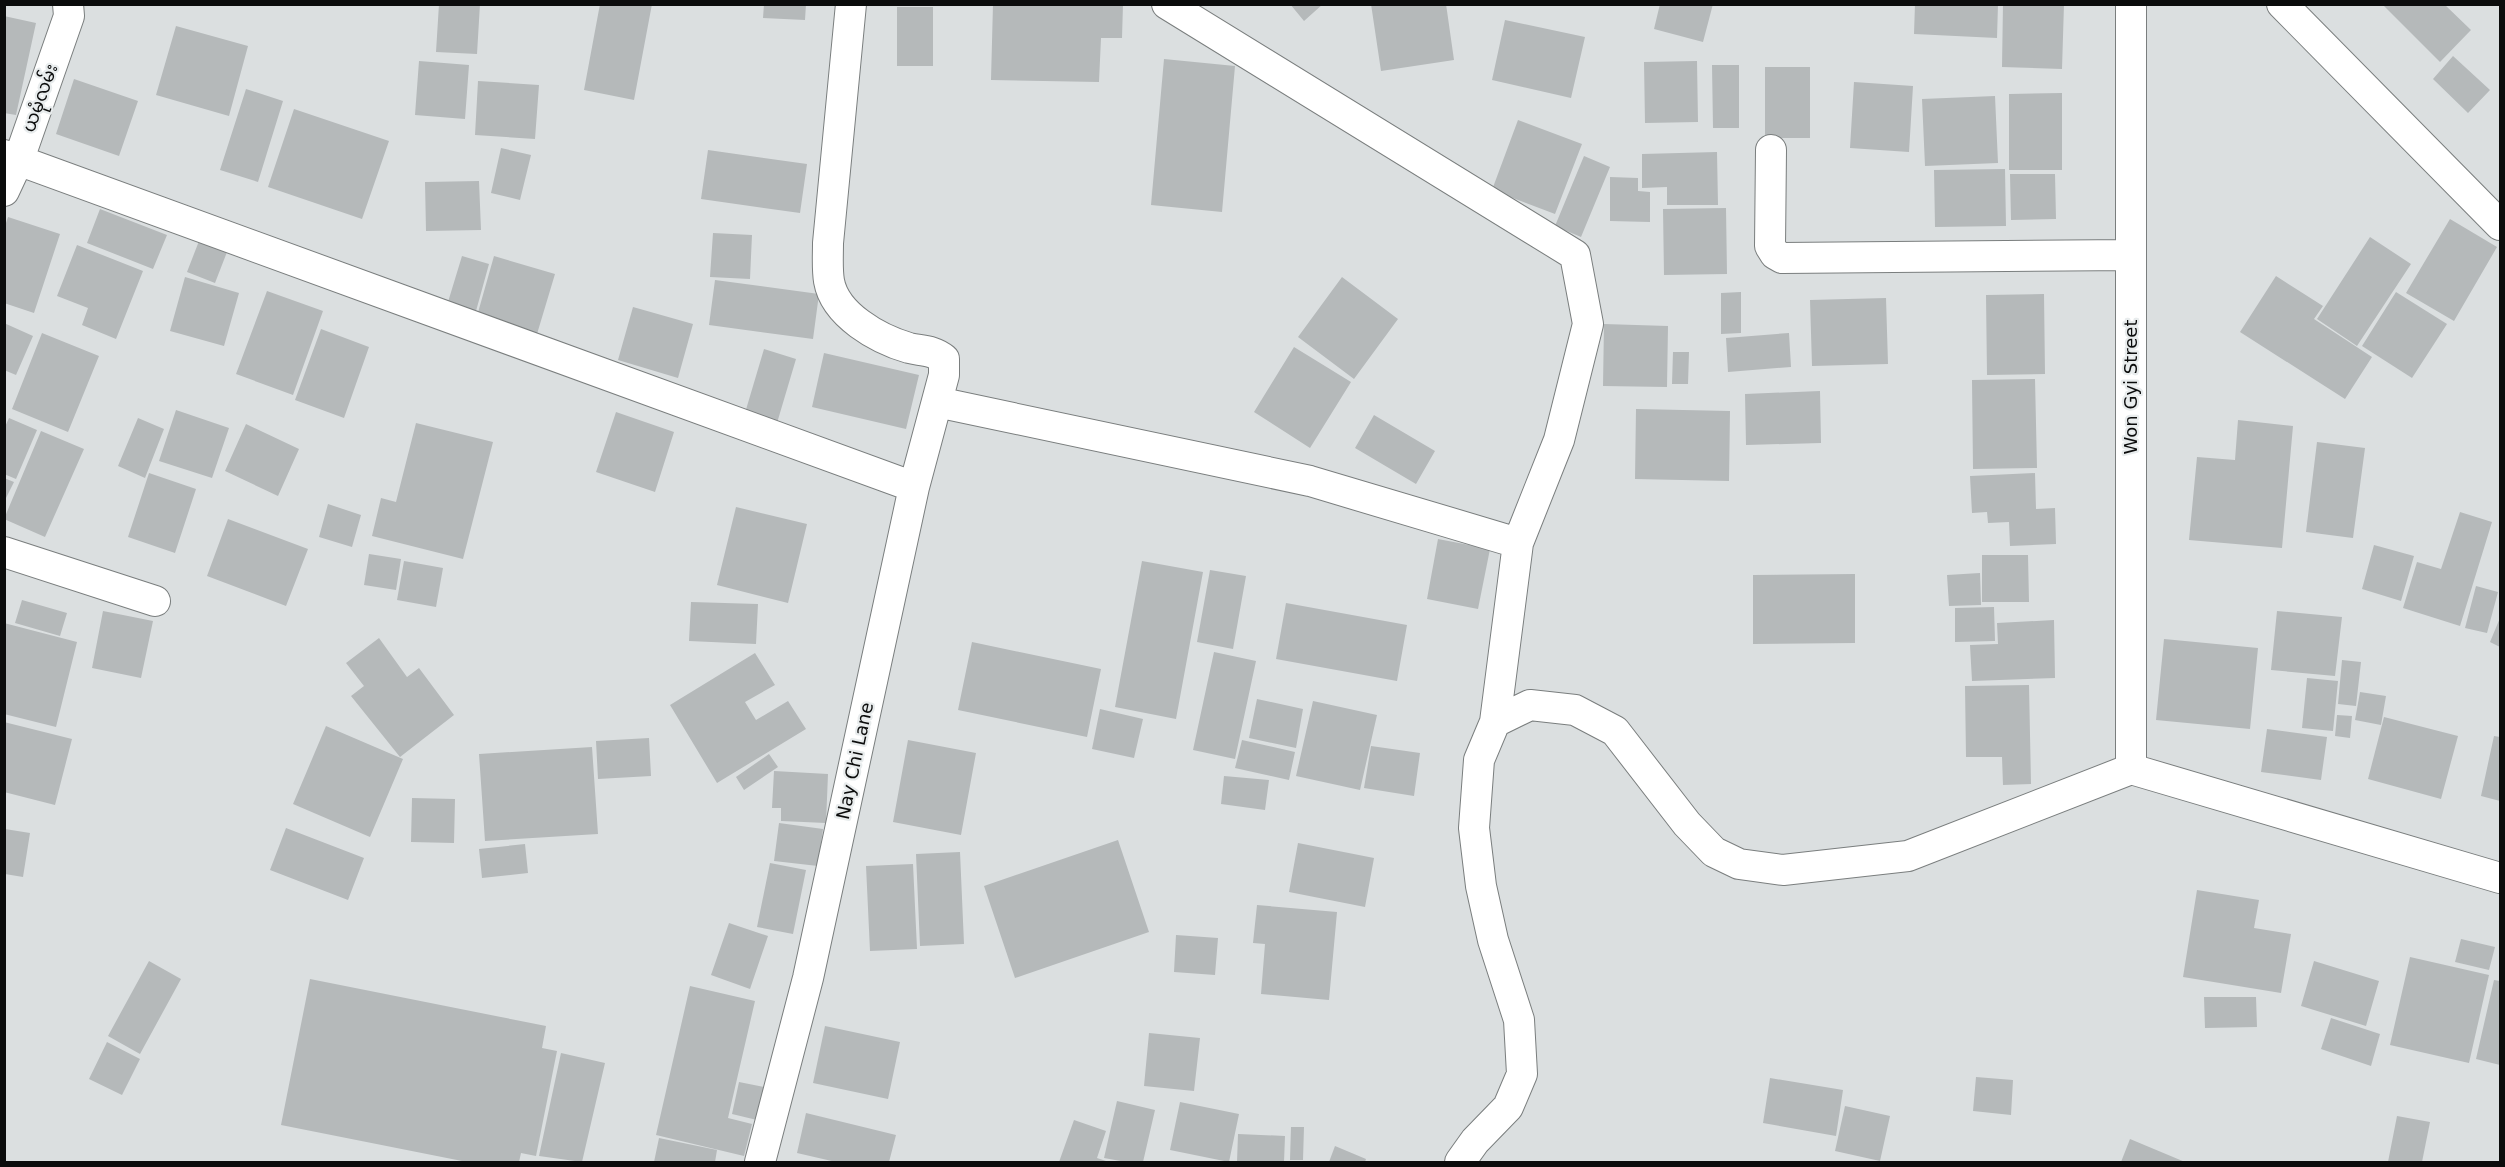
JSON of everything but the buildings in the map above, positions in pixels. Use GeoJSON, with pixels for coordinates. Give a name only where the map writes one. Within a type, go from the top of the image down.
{"type":"FeatureCollection","features":[{"type":"Feature","properties":{"kind":"street","name":"ယမုံလမ်း"},"geometry":{"type":"LineString","coordinates":[[4,191],[12,157],[69,16],[68,4]]}},
{"type":"Feature","properties":{"kind":"street","name":"Nay Chi Lane"},"geometry":{"type":"LineString","coordinates":[[760,1162],[808,978],[914,487],[944,375],[944,359],[936,352],[907,347],[873,333],[844,312],[829,283],[828,243],[850,4]]}},
{"type":"Feature","properties":{"kind":"street"},"geometry":{"type":"LineString","coordinates":[[1167,4],[1575,255],[1588,324],[1559,440],[1518,543],[1495,722],[1479,760],[1474,828],[1481,886],[1493,940],[1519,1020],[1522,1074],[1508,1107],[1475,1141],[1460,1162]]}},
{"type":"Feature","properties":{"kind":"street","name":"Won Gyi Street"},"geometry":{"type":"LineString","coordinates":[[2131,4],[2131,769]]}},
{"type":"Feature","properties":{"kind":"street"},"geometry":{"type":"LineString","coordinates":[[2282,4],[2500,225]]}},
{"type":"Feature","properties":{"kind":"street"},"geometry":{"type":"LineString","coordinates":[[1771,150],[1770,246],[1775,254],[1782,258],[2131,255]]}},
{"type":"Feature","properties":{"kind":"street"},"geometry":{"type":"LineString","coordinates":[[12,157],[914,487]]}},
{"type":"Feature","properties":{"kind":"street"},"geometry":{"type":"LineString","coordinates":[[937,402],[1310,482],[1518,543]]}},
{"type":"Feature","properties":{"kind":"street"},"geometry":{"type":"LineString","coordinates":[[4,552],[155,601]]}},
{"type":"Feature","properties":{"kind":"street"},"geometry":{"type":"LineString","coordinates":[[1495,722],[1530,705],[1575,710],[1615,731],[1687,824],[1714,852],[1739,864],[1783,870],[1908,856],[2131,769],[2500,878]]}}]}
